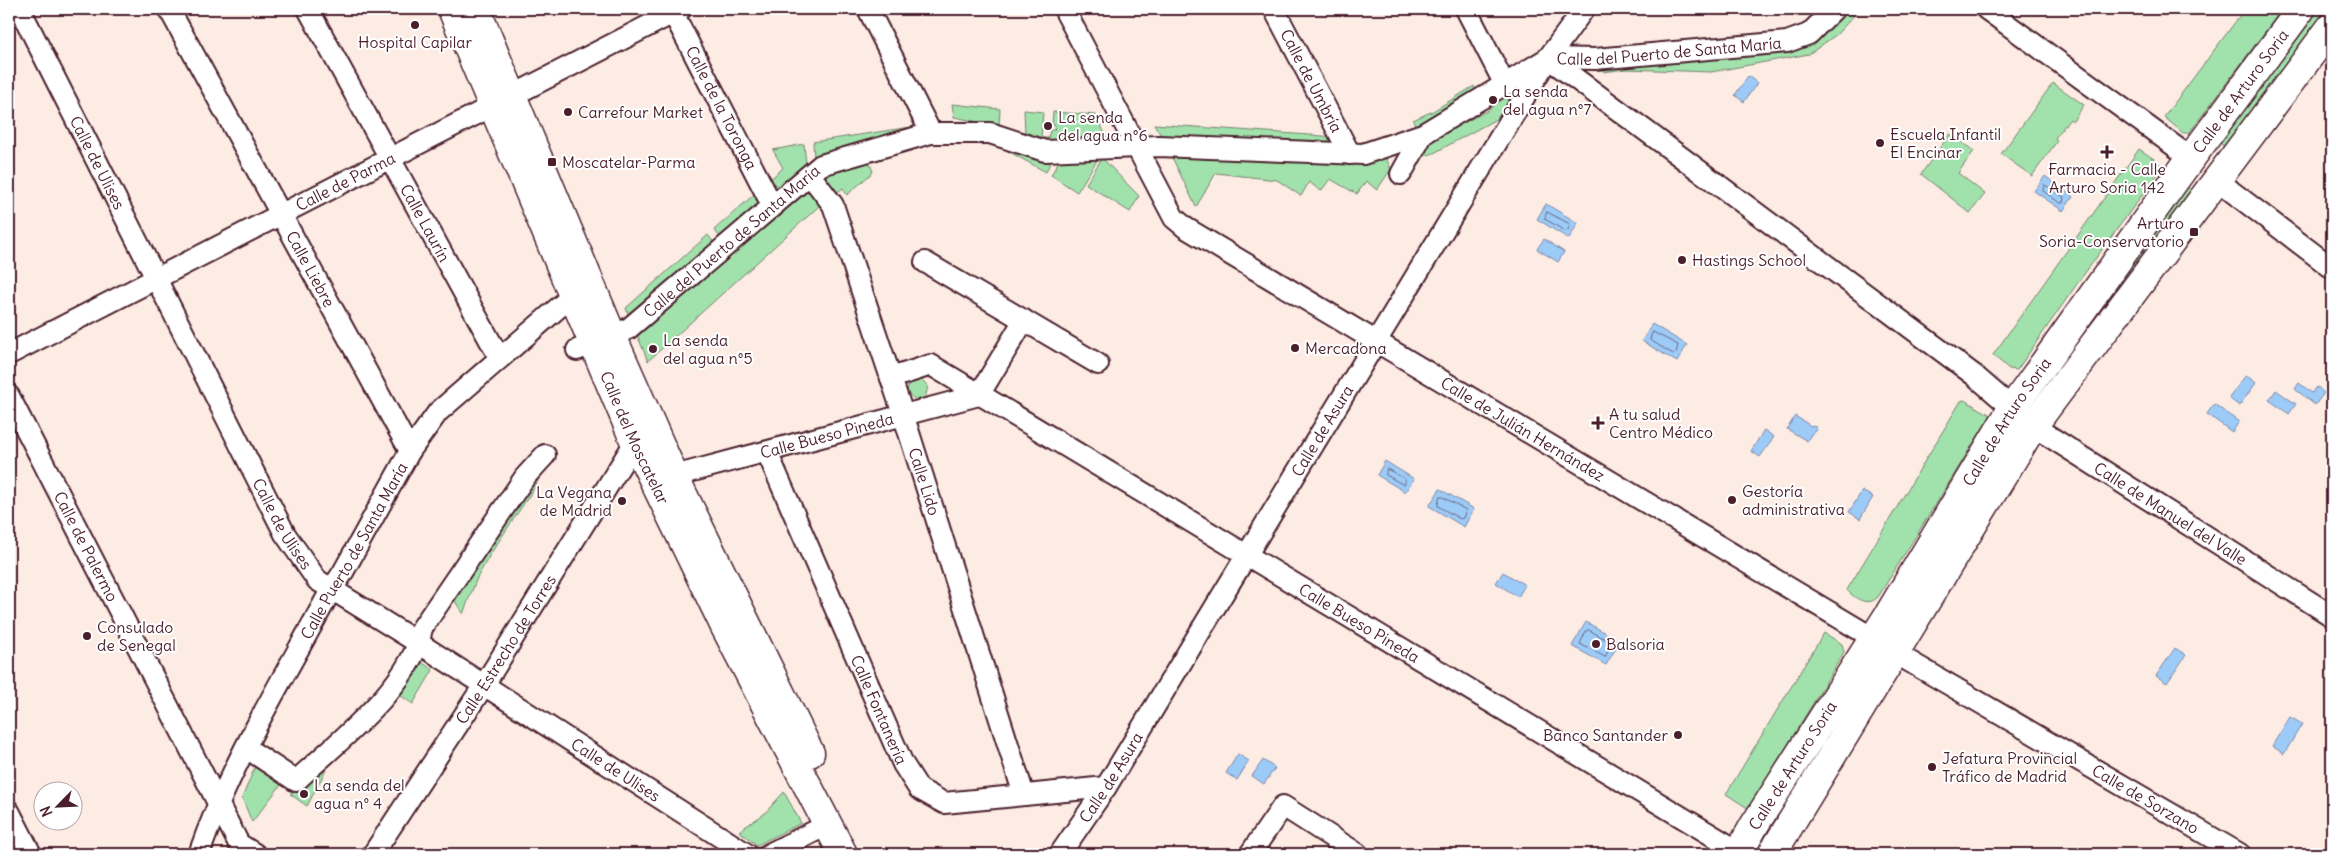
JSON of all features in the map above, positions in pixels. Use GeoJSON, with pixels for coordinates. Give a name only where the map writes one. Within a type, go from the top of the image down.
{"type":"FeatureCollection","features":[{"type":"Feature","properties":{"kind":"main road","name":"Calle del Moscatelar"},"geometry":{"type":"LineString","coordinates":[[452,9],[503,102],[594,343],[674,476],[862,854]]}},
{"type":"Feature","properties":{"kind":"main road","name":"Calle del Moscatelar"},"geometry":{"type":"LineString","coordinates":[[476,9],[503,102],[573,295],[635,442],[724,625],[843,854]]}},
{"type":"Feature","properties":{"kind":"main road","name":"Calle de Arturo Soria"},"geometry":{"type":"LineString","coordinates":[[1740,854],[1755,824],[1873,638],[2013,407],[2191,158],[2301,9]]}},
{"type":"Feature","properties":{"kind":"main road","name":"Calle de Arturo Soria"},"geometry":{"type":"LineString","coordinates":[[1772,854],[2034,426],[2332,26]]}},
{"type":"Feature","properties":{"kind":"street","name":"Calle de Ulises"},"geometry":{"type":"LineString","coordinates":[[20,9],[285,534],[317,580],[747,854]]}},
{"type":"Feature","properties":{"kind":"street","name":"Calle Liebre"},"geometry":{"type":"LineString","coordinates":[[169,9],[410,451]]}},
{"type":"Feature","properties":{"kind":"street","name":"Calle Laurín"},"geometry":{"type":"LineString","coordinates":[[308,9],[499,357]]}},
{"type":"Feature","properties":{"kind":"street"},"geometry":{"type":"LineString","coordinates":[[868,9],[932,133]]}},
{"type":"Feature","properties":{"kind":"street"},"geometry":{"type":"LineString","coordinates":[[1064,9],[1136,147]]}},
{"type":"Feature","properties":{"kind":"street","name":"Calle de Umbría"},"geometry":{"type":"LineString","coordinates":[[1274,9],[1350,154]]}},
{"type":"Feature","properties":{"kind":"street"},"geometry":{"type":"LineString","coordinates":[[1466,9],[1505,85]]}},
{"type":"Feature","properties":{"kind":"street","name":"Calle de Asura"},"geometry":{"type":"LineString","coordinates":[[1060,854],[1106,787],[1548,58],[1584,9]]}},
{"type":"Feature","properties":{"kind":"street","name":"Calle del Puerto de Santa María"},"geometry":{"type":"LineString","coordinates":[[594,343],[628,329],[822,164],[932,133],[990,133],[1045,151],[1136,147],[1363,154],[1423,134],[1548,58],[1595,59],[1787,42],[1809,34],[1834,9]]}},
{"type":"Feature","properties":{"kind":"street"},"geometry":{"type":"LineString","coordinates":[[1986,9],[2191,158]]}},
{"type":"Feature","properties":{"kind":"street","name":"Calle de Parma"},"geometry":{"type":"LineString","coordinates":[[9,354],[391,160],[675,10]]}},
{"type":"Feature","properties":{"kind":"street","name":"Calle de la Toronga"},"geometry":{"type":"LineString","coordinates":[[675,10],[773,207]]}},
{"type":"Feature","properties":{"kind":"street","name":"Calle de Manuel del Valle"},"geometry":{"type":"LineString","coordinates":[[1548,58],[1974,375],[2034,426],[2332,616]]}},
{"type":"Feature","properties":{"kind":"street"},"geometry":{"type":"LineString","coordinates":[[1401,174],[1423,134]]}},
{"type":"Feature","properties":{"kind":"street","name":"Calle de Julián Hernández"},"geometry":{"type":"LineString","coordinates":[[1136,147],[1174,218],[1186,228],[1873,638]]}},
{"type":"Feature","properties":{"kind":"street","name":"Calle Lido"},"geometry":{"type":"LineString","coordinates":[[810,174],[833,205],[903,414],[1024,794]]}},
{"type":"Feature","properties":{"kind":"street"},"geometry":{"type":"LineString","coordinates":[[2219,178],[2231,191],[2332,268]]}},
{"type":"Feature","properties":{"kind":"street"},"geometry":{"type":"LineString","coordinates":[[925,262],[1098,364]]}},
{"type":"Feature","properties":{"kind":"street","name":"Calle Puerto de Santa María"},"geometry":{"type":"LineString","coordinates":[[199,854],[219,803],[331,590],[342,574],[410,451],[438,412],[499,357],[573,295]]}},
{"type":"Feature","properties":{"kind":"street"},"geometry":{"type":"LineString","coordinates":[[979,395],[1024,320]]}},
{"type":"Feature","properties":{"kind":"street","name":"Calle Bueso Pineda"},"geometry":{"type":"LineString","coordinates":[[891,378],[931,365],[1247,554],[1740,854]]}},
{"type":"Feature","properties":{"kind":"street","name":"Calle Bueso Pineda"},"geometry":{"type":"LineString","coordinates":[[674,476],[979,395]]}},
{"type":"Feature","properties":{"kind":"street","name":"Calle de Palermo"},"geometry":{"type":"LineString","coordinates":[[9,396],[239,844],[255,854]]}},
{"type":"Feature","properties":{"kind":"street","name":"Calle Estrecho de Torres"},"geometry":{"type":"LineString","coordinates":[[372,854],[484,686],[635,442]]}},
{"type":"Feature","properties":{"kind":"street","name":"Calle Fontanería"},"geometry":{"type":"LineString","coordinates":[[767,452],[903,764],[919,789],[944,803],[1106,787]]}},
{"type":"Feature","properties":{"kind":"street"},"geometry":{"type":"LineString","coordinates":[[254,753],[296,781],[388,693],[414,658],[420,644],[422,628],[525,477],[545,455]]}},
{"type":"Feature","properties":{"kind":"street","name":"Calle de Sorzano"},"geometry":{"type":"LineString","coordinates":[[1895,653],[2240,854]]}},
{"type":"Feature","properties":{"kind":"street"},"geometry":{"type":"LineString","coordinates":[[1250,854],[1283,806],[1358,854]]}},
{"type":"Feature","properties":{"kind":"street"},"geometry":{"type":"LineString","coordinates":[[9,811],[31,854]]}},
{"type":"Feature","properties":{"kind":"street"},"geometry":{"type":"LineString","coordinates":[[769,854],[827,825]]}},
{"type":"Feature","properties":{"kind":"green space"},"geometry":{"type":"Polygon","coordinates":[[[1845,9],[1860,9],[1837,34],[1809,54],[1711,72],[1625,69],[1604,72],[1602,64],[1711,59],[1818,37],[1845,9]]]}},
{"type":"Feature","properties":{"kind":"green space"},"geometry":{"type":"Polygon","coordinates":[[[2245,9],[2282,9],[2189,133],[2183,133],[2164,117],[2245,9]]]}},
{"type":"Feature","properties":{"kind":"green space"},"geometry":{"type":"Polygon","coordinates":[[[2314,9],[2326,9],[2331,12],[2229,150],[2216,140],[2314,9]]]}},
{"type":"Feature","properties":{"kind":"green space"},"geometry":{"type":"Polygon","coordinates":[[[2053,83],[2084,105],[2073,121],[2070,119],[2055,138],[2057,141],[2032,176],[2001,154],[2053,83]]]}},
{"type":"Feature","properties":{"kind":"green space"},"geometry":{"type":"Polygon","coordinates":[[[1474,86],[1475,89],[1443,118],[1417,129],[1413,120],[1433,111],[1474,86]]]}},
{"type":"Feature","properties":{"kind":"green space"},"geometry":{"type":"Polygon","coordinates":[[[1513,88],[1512,94],[1498,118],[1434,153],[1415,159],[1425,142],[1487,111],[1513,88]]]}},
{"type":"Feature","properties":{"kind":"green space"},"geometry":{"type":"Polygon","coordinates":[[[952,104],[1000,109],[999,126],[954,117],[952,104]]]}},
{"type":"Feature","properties":{"kind":"green space"},"geometry":{"type":"Polygon","coordinates":[[[1024,110],[1043,112],[1041,138],[1048,138],[1050,130],[1054,130],[1055,125],[1052,125],[1053,112],[1096,115],[1107,138],[1050,144],[1025,134],[1024,110]]]}},
{"type":"Feature","properties":{"kind":"green space"},"geometry":{"type":"Polygon","coordinates":[[[1154,124],[1337,137],[1342,149],[1162,137],[1154,124]]]}},
{"type":"Feature","properties":{"kind":"green space"},"geometry":{"type":"Polygon","coordinates":[[[917,126],[819,155],[814,159],[813,142],[917,126]]]}},
{"type":"Feature","properties":{"kind":"green space"},"geometry":{"type":"Polygon","coordinates":[[[1950,134],[1974,151],[1958,173],[1985,194],[1970,213],[1921,174],[1950,134]]]}},
{"type":"Feature","properties":{"kind":"green space"},"geometry":{"type":"Polygon","coordinates":[[[993,143],[1015,145],[1050,163],[1046,172],[993,143]]]}},
{"type":"Feature","properties":{"kind":"green space"},"geometry":{"type":"Polygon","coordinates":[[[804,144],[806,165],[779,189],[774,190],[766,183],[783,168],[773,150],[804,144]]]}},
{"type":"Feature","properties":{"kind":"green space"},"geometry":{"type":"Polygon","coordinates":[[[2139,149],[2157,161],[2161,166],[2159,172],[2017,370],[2009,369],[1993,355],[2139,149]]]}},
{"type":"Feature","properties":{"kind":"green space"},"geometry":{"type":"Polygon","coordinates":[[[1169,151],[1384,154],[1391,169],[1377,190],[1366,181],[1357,194],[1330,179],[1321,191],[1309,182],[1301,196],[1277,180],[1216,173],[1196,207],[1169,151]]]}},
{"type":"Feature","properties":{"kind":"green space"},"geometry":{"type":"Polygon","coordinates":[[[867,155],[873,172],[847,195],[843,188],[831,197],[820,171],[867,155]]]}},
{"type":"Feature","properties":{"kind":"green space"},"geometry":{"type":"Polygon","coordinates":[[[1099,157],[1077,192],[1051,175],[1060,159],[1099,157]]]}},
{"type":"Feature","properties":{"kind":"green space"},"geometry":{"type":"Polygon","coordinates":[[[1102,158],[1139,196],[1130,212],[1086,184],[1102,158]]]}},
{"type":"Feature","properties":{"kind":"green space"},"geometry":{"type":"Polygon","coordinates":[[[813,178],[828,198],[648,361],[637,335],[813,178]]]}},
{"type":"Feature","properties":{"kind":"green space"},"geometry":{"type":"Polygon","coordinates":[[[2183,184],[2196,194],[2033,406],[2030,404],[2183,184]]]}},
{"type":"Feature","properties":{"kind":"green space"},"geometry":{"type":"Polygon","coordinates":[[[758,191],[763,202],[722,239],[714,230],[758,191]]]}},
{"type":"Feature","properties":{"kind":"green space"},"geometry":{"type":"Polygon","coordinates":[[[708,235],[715,244],[630,319],[626,308],[708,235]]]}},
{"type":"Feature","properties":{"kind":"green space"},"geometry":{"type":"Polygon","coordinates":[[[920,378],[928,386],[925,398],[917,401],[907,393],[909,381],[920,378]]]}},
{"type":"Feature","properties":{"kind":"green space"},"geometry":{"type":"Polygon","coordinates":[[[1964,400],[1991,415],[1878,597],[1866,602],[1858,599],[1847,590],[1961,401],[1964,400]]]}},
{"type":"Feature","properties":{"kind":"green space"},"geometry":{"type":"Polygon","coordinates":[[[536,475],[539,478],[535,487],[491,553],[477,578],[463,614],[455,601],[478,562],[536,475]]]}},
{"type":"Feature","properties":{"kind":"green space"},"geometry":{"type":"Polygon","coordinates":[[[1824,633],[1842,644],[1844,652],[1749,809],[1726,794],[1824,633]]]}},
{"type":"Feature","properties":{"kind":"green space"},"geometry":{"type":"Polygon","coordinates":[[[420,661],[433,670],[413,704],[397,693],[420,661]]]}},
{"type":"Feature","properties":{"kind":"green space"},"geometry":{"type":"Polygon","coordinates":[[[335,753],[307,806],[290,794],[335,753]]]}},
{"type":"Feature","properties":{"kind":"green space"},"geometry":{"type":"Polygon","coordinates":[[[257,762],[284,781],[252,822],[242,798],[257,762]]]}},
{"type":"Feature","properties":{"kind":"green space"},"geometry":{"type":"Polygon","coordinates":[[[784,792],[801,823],[757,845],[739,831],[764,814],[784,792]]]}},
{"type":"Feature","properties":{"kind":"water"},"geometry":{"type":"Polygon","coordinates":[[[1748,76],[1757,83],[1744,102],[1735,95],[1748,76]]]}},
{"type":"Feature","properties":{"kind":"water"},"geometry":{"type":"Polygon","coordinates":[[[2045,176],[2073,197],[2063,211],[2034,191],[2045,176]]]}},
{"type":"Feature","properties":{"kind":"water"},"geometry":{"type":"Polygon","coordinates":[[[1546,204],[1578,223],[1569,239],[1537,219],[1546,204]]]}},
{"type":"Feature","properties":{"kind":"water"},"geometry":{"type":"Polygon","coordinates":[[[1544,239],[1564,252],[1558,262],[1537,249],[1544,239]]]}},
{"type":"Feature","properties":{"kind":"water"},"geometry":{"type":"Polygon","coordinates":[[[1652,324],[1687,345],[1677,362],[1642,341],[1652,324]]]}},
{"type":"Feature","properties":{"kind":"water"},"geometry":{"type":"Polygon","coordinates":[[[2246,375],[2256,383],[2239,406],[2229,398],[2246,375]]]}},
{"type":"Feature","properties":{"kind":"water"},"geometry":{"type":"Polygon","coordinates":[[[2299,383],[2312,393],[2317,387],[2324,393],[2315,405],[2295,389],[2299,383]]]}},
{"type":"Feature","properties":{"kind":"water"},"geometry":{"type":"Polygon","coordinates":[[[2276,390],[2296,404],[2289,414],[2269,400],[2276,390]]]}},
{"type":"Feature","properties":{"kind":"water"},"geometry":{"type":"Polygon","coordinates":[[[2214,404],[2239,422],[2232,432],[2207,414],[2214,404]]]}},
{"type":"Feature","properties":{"kind":"water"},"geometry":{"type":"Polygon","coordinates":[[[1795,416],[1816,427],[1817,430],[1812,433],[1807,441],[1787,429],[1795,416]]]}},
{"type":"Feature","properties":{"kind":"water"},"geometry":{"type":"Polygon","coordinates":[[[1764,430],[1774,437],[1760,457],[1751,451],[1764,430]]]}},
{"type":"Feature","properties":{"kind":"water"},"geometry":{"type":"Polygon","coordinates":[[[1385,461],[1414,479],[1405,492],[1377,475],[1385,461]]]}},
{"type":"Feature","properties":{"kind":"water"},"geometry":{"type":"Polygon","coordinates":[[[1440,489],[1474,509],[1464,527],[1429,506],[1440,489]]]}},
{"type":"Feature","properties":{"kind":"water"},"geometry":{"type":"Polygon","coordinates":[[[1862,491],[1873,497],[1860,519],[1849,512],[1862,491]]]}},
{"type":"Feature","properties":{"kind":"water"},"geometry":{"type":"Polygon","coordinates":[[[1503,572],[1525,585],[1518,597],[1496,583],[1503,572]]]}},
{"type":"Feature","properties":{"kind":"water","name":"Balsoria"},"geometry":{"type":"Polygon","coordinates":[[[1586,622],[1620,641],[1606,665],[1572,646],[1586,622]]]}},
{"type":"Feature","properties":{"kind":"water"},"geometry":{"type":"Polygon","coordinates":[[[2175,648],[2186,655],[2167,683],[2156,676],[2175,648]]]}},
{"type":"Feature","properties":{"kind":"water"},"geometry":{"type":"Polygon","coordinates":[[[2290,717],[2302,724],[2284,754],[2272,746],[2290,717]]]}},
{"type":"Feature","properties":{"kind":"water"},"geometry":{"type":"Polygon","coordinates":[[[1238,754],[1249,761],[1237,780],[1226,773],[1238,754]]]}},
{"type":"Feature","properties":{"kind":"water"},"geometry":{"type":"Polygon","coordinates":[[[1263,760],[1275,768],[1264,784],[1252,776],[1263,760]]]}},
{"type":"Feature","properties":{"kind":"place","name":"Hospital Capilar"},"geometry":{"type":"Point","coordinates":[415,25]}},
{"type":"Feature","properties":{"kind":"place","name":"La senda del agua nº7"},"geometry":{"type":"Point","coordinates":[1493,100]}},
{"type":"Feature","properties":{"kind":"place","name":"Carrefour Market"},"geometry":{"type":"Point","coordinates":[568,112]}},
{"type":"Feature","properties":{"kind":"place","name":"La senda del agua nº6"},"geometry":{"type":"Point","coordinates":[1048,126]}},
{"type":"Feature","properties":{"kind":"place","name":"Escuela Infantil El Encinar"},"geometry":{"type":"Point","coordinates":[1880,143]}},
{"type":"Feature","properties":{"kind":"place","name":"Farmacia - Calle Arturo Soria 142"},"geometry":{"type":"Point","coordinates":[2107,152]}},
{"type":"Feature","properties":{"kind":"place","name":"Moscatelar-Parma"},"geometry":{"type":"Point","coordinates":[552,162]}},
{"type":"Feature","properties":{"kind":"place","name":"Arturo Soria-Conservatorio"},"geometry":{"type":"Point","coordinates":[2194,232]}},
{"type":"Feature","properties":{"kind":"place","name":"Hastings School"},"geometry":{"type":"Point","coordinates":[1682,260]}},
{"type":"Feature","properties":{"kind":"place","name":"Mercadona"},"geometry":{"type":"Point","coordinates":[1295,348]}},
{"type":"Feature","properties":{"kind":"place","name":"La senda del agua nº5"},"geometry":{"type":"Point","coordinates":[653,349]}},
{"type":"Feature","properties":{"kind":"place","name":"A tu salud Centro Médico"},"geometry":{"type":"Point","coordinates":[1598,423]}},
{"type":"Feature","properties":{"kind":"place","name":"Gestoría administrativa"},"geometry":{"type":"Point","coordinates":[1732,500]}},
{"type":"Feature","properties":{"kind":"place","name":"La Vegana de Madrid"},"geometry":{"type":"Point","coordinates":[622,501]}},
{"type":"Feature","properties":{"kind":"place","name":"Consulado de Senegal"},"geometry":{"type":"Point","coordinates":[87,636]}},
{"type":"Feature","properties":{"kind":"place","name":"Balsoria"},"geometry":{"type":"Point","coordinates":[1596,644]}},
{"type":"Feature","properties":{"kind":"place","name":"Banco Santander"},"geometry":{"type":"Point","coordinates":[1678,735]}},
{"type":"Feature","properties":{"kind":"place","name":"Jefatura Provincial Tráfico de Madrid"},"geometry":{"type":"Point","coordinates":[1932,767]}},
{"type":"Feature","properties":{"kind":"place","name":"La senda del agua nº 4"},"geometry":{"type":"Point","coordinates":[304,794]}}]}
